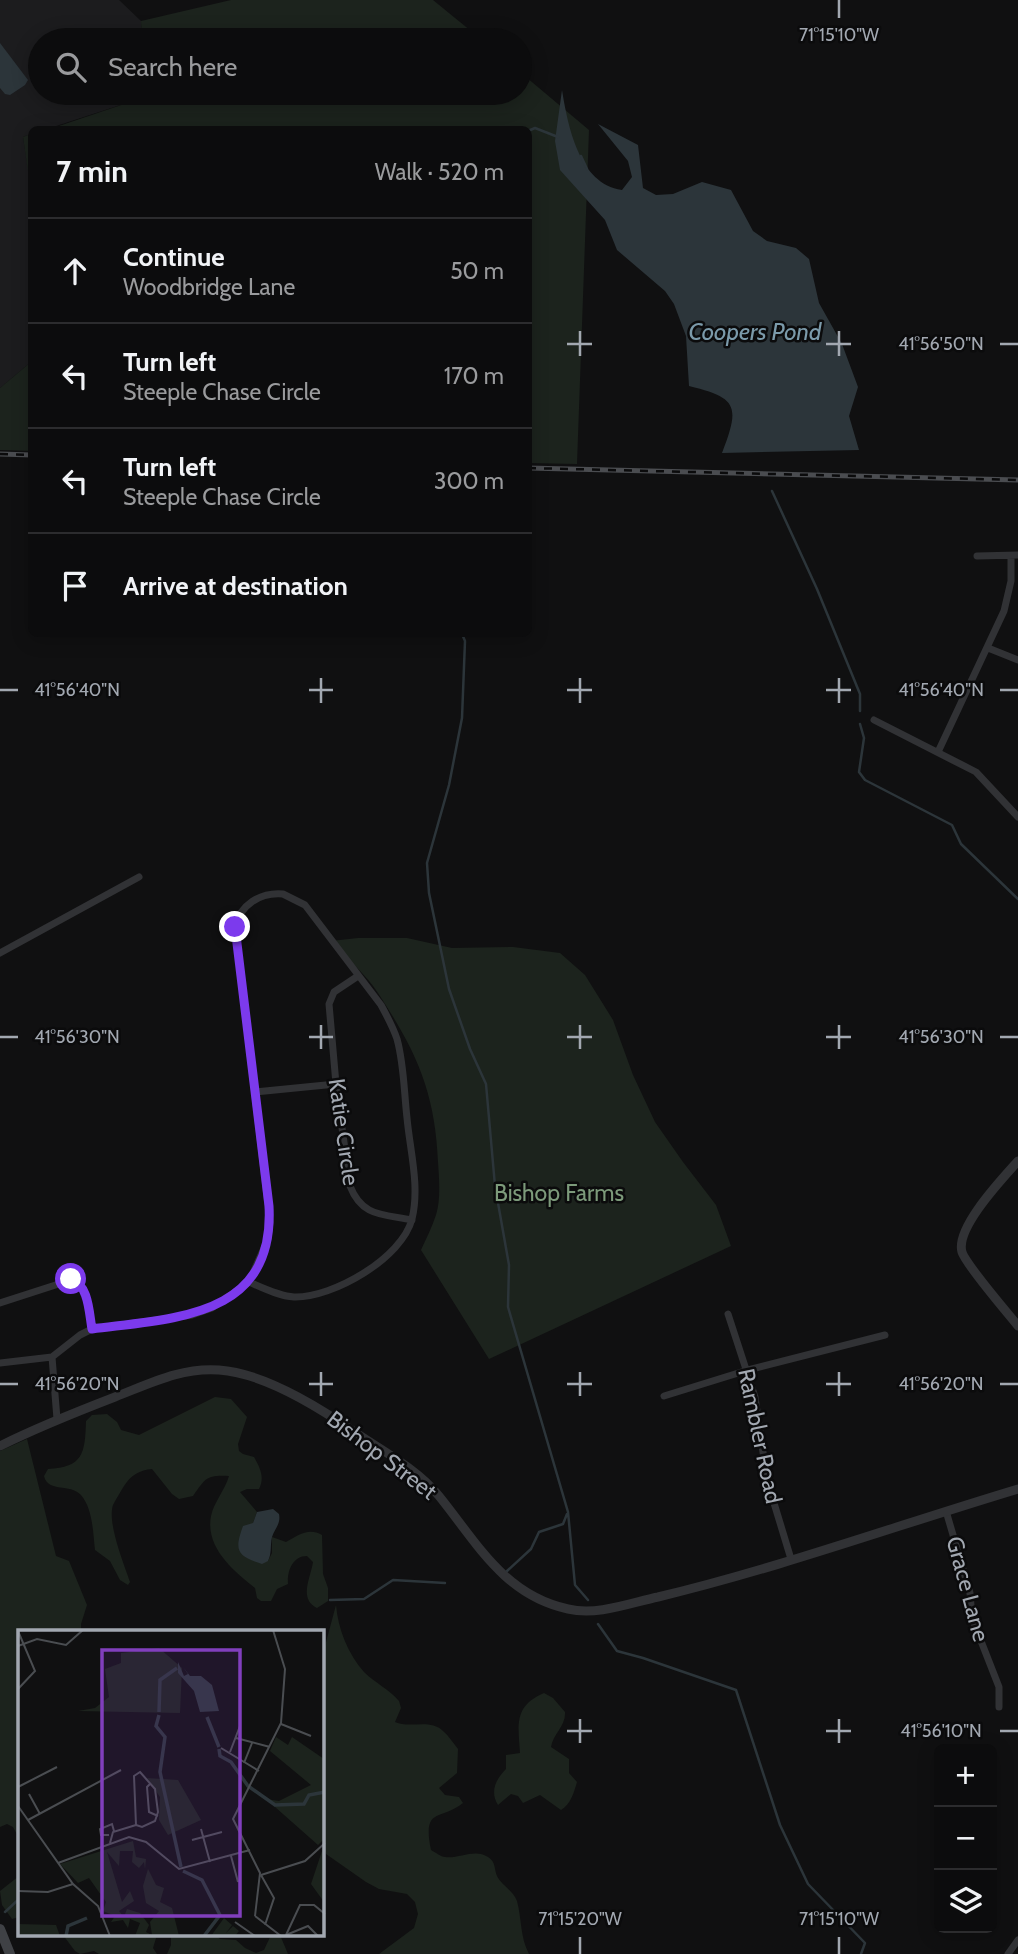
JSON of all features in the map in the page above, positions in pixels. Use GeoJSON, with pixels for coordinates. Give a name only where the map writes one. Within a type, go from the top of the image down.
{"type":"FeatureCollection","features":[{"type":"Feature","properties":{"kind":"main road"},"geometry":{"type":"LineString","coordinates":[[0,1929],[10,1954]]}},
{"type":"Feature","properties":{"kind":"street"},"geometry":{"type":"LineString","coordinates":[[938,752],[988,648],[1008,597],[1014,556],[977,556]]}},
{"type":"Feature","properties":{"kind":"street"},"geometry":{"type":"LineString","coordinates":[[988,648],[1018,660]]}},
{"type":"Feature","properties":{"kind":"street"},"geometry":{"type":"LineString","coordinates":[[874,720],[976,772],[1018,817]]}},
{"type":"Feature","properties":{"kind":"street"},"geometry":{"type":"LineString","coordinates":[[0,953],[139,877]]}},
{"type":"Feature","properties":{"kind":"street"},"geometry":{"type":"LineString","coordinates":[[0,1363],[52,1357],[92,1329],[192,1315],[212,1308],[249,1283],[268,1238],[270,1222],[235,937],[237,916],[245,907],[265,895],[283,894],[305,905],[317,918],[381,1005],[397,1041],[415,1188],[412,1220],[404,1237],[391,1254],[374,1267],[327,1291],[310,1296],[292,1297],[249,1283]]}},
{"type":"Feature","properties":{"kind":"street","name":"Katie Circle"},"geometry":{"type":"LineString","coordinates":[[358,976],[334,992],[329,1004],[336,1084],[350,1186],[361,1206],[372,1212],[412,1220]]}},
{"type":"Feature","properties":{"kind":"street"},"geometry":{"type":"LineString","coordinates":[[255,1092],[336,1084]]}},
{"type":"Feature","properties":{"kind":"street"},"geometry":{"type":"LineString","coordinates":[[1018,1161],[976,1213],[961,1242],[964,1258],[1018,1326]]}},
{"type":"Feature","properties":{"kind":"street"},"geometry":{"type":"LineString","coordinates":[[0,1303],[71,1279],[83,1288],[92,1329]]}},
{"type":"Feature","properties":{"kind":"street","name":"Rambler Road"},"geometry":{"type":"LineString","coordinates":[[728,1314],[748,1370],[760,1420],[767,1480],[791,1559]]}},
{"type":"Feature","properties":{"kind":"street"},"geometry":{"type":"LineString","coordinates":[[664,1396],[748,1370],[885,1335]]}},
{"type":"Feature","properties":{"kind":"street"},"geometry":{"type":"LineString","coordinates":[[52,1357],[57,1419]]}},
{"type":"Feature","properties":{"kind":"street","name":"Bishop Street"},"geometry":{"type":"LineString","coordinates":[[0,1446],[57,1419],[170,1375],[196,1370],[220,1370],[265,1383],[323,1411],[410,1470],[435,1491],[504,1578],[531,1596],[569,1610],[612,1608],[710,1584],[1018,1489]]}},
{"type":"Feature","properties":{"kind":"street","name":"Grace Lane"},"geometry":{"type":"LineString","coordinates":[[946,1511],[970,1593],[972,1618],[999,1687],[999,1707]]}},
{"type":"Feature","properties":{"kind":"street"},"geometry":{"type":"LineString","coordinates":[[1008,1954],[1018,1940]]}},
{"type":"Feature","properties":{"kind":"shaded area"},"geometry":{"type":"Polygon","coordinates":[[[0,0],[119,0],[141,21],[141,28],[28,28],[28,105],[120,105],[56,126],[28,126],[28,135],[23,137],[28,168],[28,365],[0,388],[0,0]]]}},
{"type":"Feature","properties":{"kind":"green space"},"geometry":{"type":"Polygon","coordinates":[[[231,0],[433,0],[467,28],[141,28],[141,21],[231,0]]]}},
{"type":"Feature","properties":{"kind":"green space"},"geometry":{"type":"Polygon","coordinates":[[[532,82],[589,130],[577,464],[532,463],[532,126],[59,126],[121,105],[532,105],[532,82]]]}},
{"type":"Feature","properties":{"kind":"green space"},"geometry":{"type":"Polygon","coordinates":[[[28,135],[28,171],[23,137],[28,135]]]}},
{"type":"Feature","properties":{"kind":"green space"},"geometry":{"type":"Polygon","coordinates":[[[28,365],[28,451],[0,450],[0,388],[28,365]]]}},
{"type":"Feature","properties":{"kind":"green space","name":"Bishop Farms"},"geometry":{"type":"Polygon","coordinates":[[[407,938],[452,948],[513,947],[560,953],[585,975],[613,1020],[633,1075],[655,1122],[716,1205],[731,1246],[489,1359],[421,1250],[439,1202],[433,1114],[421,1073],[403,1034],[368,979],[331,941],[407,938]]]}},
{"type":"Feature","properties":{"kind":"green space"},"geometry":{"type":"Polygon","coordinates":[[[215,1397],[231,1399],[247,1417],[238,1444],[239,1451],[254,1457],[262,1480],[259,1489],[240,1492],[257,1512],[253,1523],[268,1561],[272,1553],[272,1537],[286,1542],[308,1532],[322,1535],[323,1574],[328,1588],[328,1601],[317,1608],[308,1599],[308,1581],[313,1562],[307,1556],[294,1562],[288,1575],[288,1584],[277,1589],[271,1601],[257,1598],[255,1588],[223,1558],[212,1538],[210,1528],[211,1516],[229,1476],[211,1477],[204,1481],[193,1496],[179,1499],[152,1469],[140,1472],[130,1479],[114,1503],[112,1513],[117,1544],[130,1582],[128,1585],[120,1580],[110,1561],[95,1550],[90,1514],[81,1495],[46,1481],[44,1476],[48,1469],[69,1465],[80,1457],[85,1442],[86,1421],[92,1415],[107,1414],[117,1422],[121,1430],[139,1435],[215,1397]]]}},
{"type":"Feature","properties":{"kind":"green space"},"geometry":{"type":"Polygon","coordinates":[[[27,1439],[56,1556],[69,1561],[87,1605],[81,1630],[18,1630],[18,1836],[13,1827],[7,1824],[0,1827],[0,1451],[27,1439]]]}},
{"type":"Feature","properties":{"kind":"green space"},"geometry":{"type":"Polygon","coordinates":[[[336,1605],[342,1632],[353,1657],[364,1672],[399,1701],[401,1708],[395,1722],[438,1727],[458,1749],[457,1773],[439,1788],[445,1795],[459,1797],[463,1803],[431,1821],[431,1850],[443,1857],[478,1853],[491,1859],[499,1879],[517,1901],[529,1954],[379,1954],[414,1928],[418,1914],[415,1902],[407,1894],[379,1889],[326,1854],[324,1650],[336,1605]]]}},
{"type":"Feature","properties":{"kind":"green space"},"geometry":{"type":"Polygon","coordinates":[[[544,1693],[553,1698],[565,1712],[564,1722],[551,1747],[569,1759],[569,1773],[577,1782],[573,1794],[561,1810],[540,1795],[523,1803],[518,1796],[511,1794],[498,1805],[494,1791],[499,1777],[506,1769],[506,1755],[520,1753],[520,1717],[527,1704],[544,1693]]]}},
{"type":"Feature","properties":{"kind":"green space"},"geometry":{"type":"Polygon","coordinates":[[[18,1877],[18,1917],[12,1919],[2,1905],[0,1891],[18,1877]]]}},
{"type":"Feature","properties":{"kind":"green space"},"geometry":{"type":"Polygon","coordinates":[[[64,1937],[156,1937],[153,1948],[157,1954],[99,1954],[94,1951],[80,1954],[64,1937]]]}},
{"type":"Feature","properties":{"kind":"green space"},"geometry":{"type":"Polygon","coordinates":[[[171,1937],[218,1937],[236,1940],[256,1953],[264,1950],[270,1937],[281,1937],[288,1954],[167,1954],[171,1937]]]}},
{"type":"Feature","properties":{"kind":"water"},"geometry":{"type":"Polygon","coordinates":[[[0,43],[28,80],[10,95],[0,88],[0,43]]]}},
{"type":"Feature","properties":{"kind":"water","name":"Coopers Pond"},"geometry":{"type":"Polygon","coordinates":[[[562,90],[572,136],[578,151],[595,177],[622,190],[632,177],[628,161],[598,124],[638,145],[643,188],[656,195],[673,194],[702,182],[731,190],[753,231],[767,241],[796,248],[809,259],[819,303],[842,344],[858,387],[849,416],[859,450],[722,453],[731,424],[731,406],[717,395],[689,386],[686,336],[674,304],[665,291],[617,250],[605,220],[560,170],[555,141],[562,90]]]}},
{"type":"Feature","properties":{"kind":"water"},"geometry":{"type":"Polygon","coordinates":[[[273,1509],[279,1514],[279,1521],[272,1537],[268,1561],[262,1564],[243,1555],[238,1547],[239,1541],[243,1526],[253,1523],[257,1512],[273,1509]]]}},
{"type":"Feature","properties":{"kind":"waterway"},"geometry":{"type":"LineString","coordinates":[[532,129],[558,137]]}},
{"type":"Feature","properties":{"kind":"waterway"},"geometry":{"type":"LineString","coordinates":[[581,156],[587,169]]}},
{"type":"Feature","properties":{"kind":"waterway"},"geometry":{"type":"LineString","coordinates":[[772,491],[817,589],[860,694],[860,711]]}},
{"type":"Feature","properties":{"kind":"waterway"},"geometry":{"type":"LineString","coordinates":[[463,637],[462,718],[449,785],[427,863],[429,893],[449,989],[470,1049],[486,1084],[495,1186],[509,1265],[508,1307],[568,1512],[575,1585],[588,1600]]}},
{"type":"Feature","properties":{"kind":"waterway"},"geometry":{"type":"LineString","coordinates":[[860,724],[864,738],[859,772],[865,780],[952,825],[961,844],[1018,899]]}},
{"type":"Feature","properties":{"kind":"waterway"},"geometry":{"type":"LineString","coordinates":[[507,1571],[531,1549],[539,1532],[563,1524],[567,1514]]}},
{"type":"Feature","properties":{"kind":"waterway"},"geometry":{"type":"LineString","coordinates":[[330,1600],[364,1599],[393,1580],[445,1583]]}},
{"type":"Feature","properties":{"kind":"waterway"},"geometry":{"type":"LineString","coordinates":[[598,1624],[617,1651],[736,1690],[780,1825],[808,1884],[865,1943],[861,1954]]}},
{"type":"Feature","properties":{"kind":"waterway"},"geometry":{"type":"LineString","coordinates":[[5,1912],[18,1900]]}},
{"type":"Feature","properties":{"kind":"railway"},"geometry":{"type":"LineString","coordinates":[[0,454],[28,455]]}},
{"type":"Feature","properties":{"kind":"railway"},"geometry":{"type":"LineString","coordinates":[[532,468],[1018,480]]}},
{"type":"Feature","properties":{"kind":"route"},"geometry":{"type":"LineString","coordinates":[[71,1279],[83,1288],[92,1329],[192,1315],[212,1308],[249,1283],[260,1260],[268,1238],[269,1206],[235,927]]}}]}
